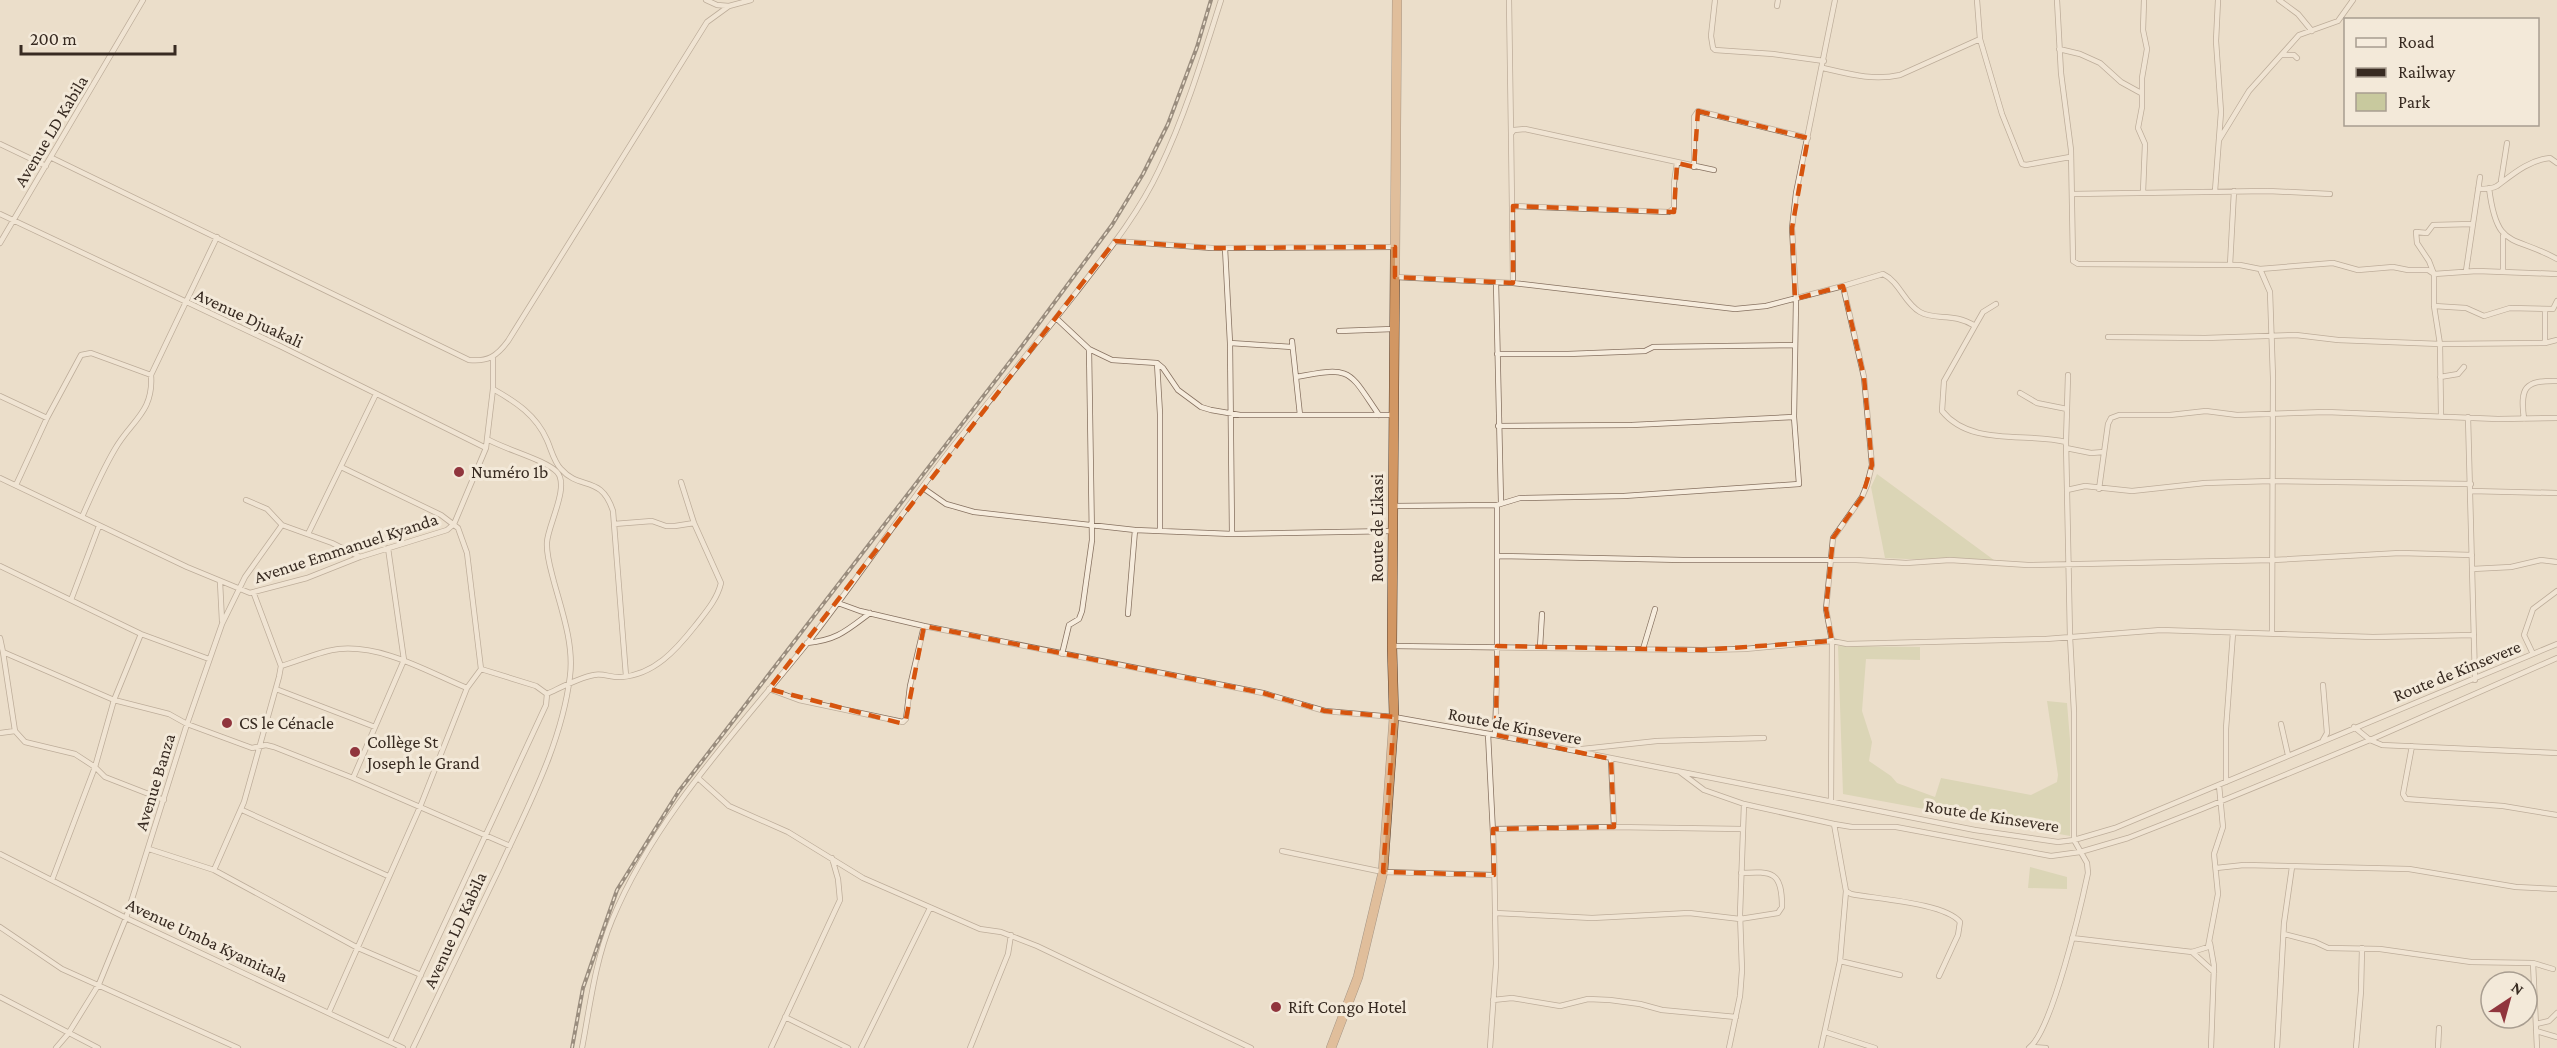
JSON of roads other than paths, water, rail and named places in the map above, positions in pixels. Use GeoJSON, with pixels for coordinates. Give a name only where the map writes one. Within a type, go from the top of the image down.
{"type":"FeatureCollection","features":[{"type":"Feature","properties":{"kind":"highway","name":"Route de Likasi"},"geometry":{"type":"LineString","coordinates":[[1333,1046],[1358,977],[1383,872],[1394,717],[1392,646],[1397,0]]}},
{"type":"Feature","properties":{"kind":"street","name":"Avenue LD Kabila"},"geometry":{"type":"LineString","coordinates":[[0,243],[143,0]]}},
{"type":"Feature","properties":{"kind":"street"},"geometry":{"type":"LineString","coordinates":[[706,0],[717,5],[729,6],[751,0]]}},
{"type":"Feature","properties":{"kind":"street"},"geometry":{"type":"LineString","coordinates":[[582,1048],[594,981],[610,923],[645,855],[698,778],[807,643],[923,488],[1115,241],[1158,172],[1184,109],[1221,0]]}},
{"type":"Feature","properties":{"kind":"street"},"geometry":{"type":"LineString","coordinates":[[1509,0],[1513,283]]}},
{"type":"Feature","properties":{"kind":"street"},"geometry":{"type":"LineString","coordinates":[[1715,0],[1712,36],[1715,50],[1773,54],[1824,62]]}},
{"type":"Feature","properties":{"kind":"street"},"geometry":{"type":"LineString","coordinates":[[1777,6],[1778,0]]}},
{"type":"Feature","properties":{"kind":"street"},"geometry":{"type":"LineString","coordinates":[[1393,506],[1499,504],[1520,498],[1624,496],[1799,484],[1794,417],[1796,300],[1792,228],[1796,193],[1835,0]]}},
{"type":"Feature","properties":{"kind":"street"},"geometry":{"type":"LineString","coordinates":[[1977,0],[1980,39],[2002,114],[2022,164],[2070,157]]}},
{"type":"Feature","properties":{"kind":"street"},"geometry":{"type":"LineString","coordinates":[[2057,0],[2059,49],[2070,157],[2071,258],[2076,263],[2230,265],[2260,269],[2333,263],[2358,270],[2393,267],[2428,270],[2434,274],[2466,271],[2557,274]]}},
{"type":"Feature","properties":{"kind":"street"},"geometry":{"type":"LineString","coordinates":[[2143,192],[2145,144],[2138,128],[2147,49],[2143,30],[2144,0]]}},
{"type":"Feature","properties":{"kind":"street"},"geometry":{"type":"LineString","coordinates":[[2216,191],[2221,112],[2216,41],[2218,0]]}},
{"type":"Feature","properties":{"kind":"street"},"geometry":{"type":"LineString","coordinates":[[2279,0],[2298,14],[2312,30]]}},
{"type":"Feature","properties":{"kind":"street"},"geometry":{"type":"LineString","coordinates":[[2219,140],[2265,71],[2302,33],[2338,21],[2353,0]]}},
{"type":"Feature","properties":{"kind":"street"},"geometry":{"type":"LineString","coordinates":[[52,158],[469,360],[480,362],[493,358],[508,340],[707,22],[729,6]]}},
{"type":"Feature","properties":{"kind":"street"},"geometry":{"type":"LineString","coordinates":[[1823,68],[1870,78],[1886,78],[1900,75],[1980,39]]}},
{"type":"Feature","properties":{"kind":"street"},"geometry":{"type":"LineString","coordinates":[[2059,49],[2080,54],[2100,63],[2121,82],[2141,93]]}},
{"type":"Feature","properties":{"kind":"street"},"geometry":{"type":"LineString","coordinates":[[2283,55],[2294,54],[2297,58]]}},
{"type":"Feature","properties":{"kind":"street"},"geometry":{"type":"LineString","coordinates":[[1694,166],[1694,117],[1698,111],[1808,138]]}},
{"type":"Feature","properties":{"kind":"street"},"geometry":{"type":"LineString","coordinates":[[1511,134],[1514,130],[1525,129],[1714,170]]}},
{"type":"Feature","properties":{"kind":"street"},"geometry":{"type":"LineString","coordinates":[[2501,181],[2507,143]]}},
{"type":"Feature","properties":{"kind":"street"},"geometry":{"type":"LineString","coordinates":[[0,144],[46,166]]}},
{"type":"Feature","properties":{"kind":"street"},"geometry":{"type":"LineString","coordinates":[[2478,189],[2497,186],[2523,167],[2538,161],[2550,158],[2557,164]]}},
{"type":"Feature","properties":{"kind":"street"},"geometry":{"type":"LineString","coordinates":[[1513,206],[1669,212],[1674,208],[1677,163]]}},
{"type":"Feature","properties":{"kind":"street"},"geometry":{"type":"LineString","coordinates":[[2466,271],[2480,177]]}},
{"type":"Feature","properties":{"kind":"street"},"geometry":{"type":"LineString","coordinates":[[2489,188],[2495,218],[2503,236],[2503,272]]}},
{"type":"Feature","properties":{"kind":"street"},"geometry":{"type":"LineString","coordinates":[[2072,194],[2216,191],[2330,194]]}},
{"type":"Feature","properties":{"kind":"street"},"geometry":{"type":"LineString","coordinates":[[2230,265],[2234,191]]}},
{"type":"Feature","properties":{"kind":"street","name":"Avenue Djuakali"},"geometry":{"type":"LineString","coordinates":[[0,214],[486,448]]}},
{"type":"Feature","properties":{"kind":"street"},"geometry":{"type":"LineString","coordinates":[[2441,415],[2440,344],[2434,306],[2434,274],[2429,261],[2417,243],[2416,232],[2427,232],[2433,225],[2472,224]]}},
{"type":"Feature","properties":{"kind":"street"},"geometry":{"type":"LineString","coordinates":[[2503,236],[2522,246],[2541,250],[2557,260]]}},
{"type":"Feature","properties":{"kind":"street"},"geometry":{"type":"LineString","coordinates":[[82,517],[116,446],[146,408],[152,390],[151,375],[217,237]]}},
{"type":"Feature","properties":{"kind":"street"},"geometry":{"type":"LineString","coordinates":[[1115,241],[1225,248],[1395,247]]}},
{"type":"Feature","properties":{"kind":"street"},"geometry":{"type":"LineString","coordinates":[[1225,248],[1230,343],[1232,534]]}},
{"type":"Feature","properties":{"kind":"street"},"geometry":{"type":"LineString","coordinates":[[2260,269],[2270,292],[2273,378],[2272,633]]}},
{"type":"Feature","properties":{"kind":"street"},"geometry":{"type":"LineString","coordinates":[[1395,277],[1513,283],[1734,309],[1796,300],[1883,274],[1896,283],[1916,310],[1922,313],[1959,317],[1975,326]]}},
{"type":"Feature","properties":{"kind":"street"},"geometry":{"type":"LineString","coordinates":[[1495,735],[1499,504],[1496,282]]}},
{"type":"Feature","properties":{"kind":"street"},"geometry":{"type":"LineString","coordinates":[[1831,801],[1832,641],[1826,609],[1833,560],[1833,538],[1862,497],[1868,485],[1872,465],[1864,377],[1843,286]]}},
{"type":"Feature","properties":{"kind":"street"},"geometry":{"type":"LineString","coordinates":[[2434,306],[2466,308],[2484,316],[2510,308],[2553,309],[2557,301]]}},
{"type":"Feature","properties":{"kind":"street"},"geometry":{"type":"LineString","coordinates":[[1996,304],[1983,312],[1944,381],[1942,411],[1947,417],[1984,435],[2066,445],[2091,453],[2104,452]]}},
{"type":"Feature","properties":{"kind":"street"},"geometry":{"type":"LineString","coordinates":[[2544,343],[2545,309]]}},
{"type":"Feature","properties":{"kind":"street"},"geometry":{"type":"LineString","coordinates":[[1056,318],[1089,349],[1116,361],[1157,363],[1178,390],[1210,411],[1230,414],[1394,415]]}},
{"type":"Feature","properties":{"kind":"street"},"geometry":{"type":"LineString","coordinates":[[1339,331],[1395,329]]}},
{"type":"Feature","properties":{"kind":"street"},"geometry":{"type":"LineString","coordinates":[[2108,337],[2313,335],[2338,340],[2440,344],[2544,343],[2557,340]]}},
{"type":"Feature","properties":{"kind":"street"},"geometry":{"type":"LineString","coordinates":[[1230,343],[1292,344],[1300,415]]}},
{"type":"Feature","properties":{"kind":"street"},"geometry":{"type":"LineString","coordinates":[[1497,354],[1645,351],[1653,347],[1794,345]]}},
{"type":"Feature","properties":{"kind":"street"},"geometry":{"type":"LineString","coordinates":[[1062,654],[1069,625],[1078,619],[1082,610],[1090,563],[1092,525],[1089,349]]}},
{"type":"Feature","properties":{"kind":"street"},"geometry":{"type":"LineString","coordinates":[[16,485],[47,418],[79,359],[85,353],[151,375]]}},
{"type":"Feature","properties":{"kind":"street","name":"Avenue Emmanuel Kyanda"},"geometry":{"type":"LineString","coordinates":[[0,478],[220,582],[254,594],[447,530],[454,524],[486,448],[493,389],[493,358]]}},
{"type":"Feature","properties":{"kind":"street"},"geometry":{"type":"LineString","coordinates":[[1157,363],[1160,414],[1160,531]]}},
{"type":"Feature","properties":{"kind":"street"},"geometry":{"type":"LineString","coordinates":[[2439,377],[2454,376],[2462,372],[2464,367]]}},
{"type":"Feature","properties":{"kind":"street"},"geometry":{"type":"LineString","coordinates":[[1296,377],[1324,372],[1342,372],[1353,376],[1379,415]]}},
{"type":"Feature","properties":{"kind":"street"},"geometry":{"type":"LineString","coordinates":[[2030,1047],[2040,1038],[2072,938],[2088,873],[2087,864],[2074,840],[2074,712],[2066,445],[2068,375]]}},
{"type":"Feature","properties":{"kind":"street"},"geometry":{"type":"LineString","coordinates":[[2524,419],[2522,396],[2526,386],[2530,383],[2557,381]]}},
{"type":"Feature","properties":{"kind":"street"},"geometry":{"type":"LineString","coordinates":[[493,389],[525,408],[545,436],[559,470]]}},
{"type":"Feature","properties":{"kind":"street"},"geometry":{"type":"LineString","coordinates":[[2020,393],[2037,403],[2067,409]]}},
{"type":"Feature","properties":{"kind":"street"},"geometry":{"type":"LineString","coordinates":[[308,534],[376,394]]}},
{"type":"Feature","properties":{"kind":"street"},"geometry":{"type":"LineString","coordinates":[[0,396],[47,418]]}},
{"type":"Feature","properties":{"kind":"street"},"geometry":{"type":"LineString","coordinates":[[2099,489],[2108,424],[2114,416],[2206,411],[2236,415],[2272,412],[2557,418]]}},
{"type":"Feature","properties":{"kind":"street"},"geometry":{"type":"LineString","coordinates":[[1498,426],[1632,425],[1794,417]]}},
{"type":"Feature","properties":{"kind":"street"},"geometry":{"type":"LineString","coordinates":[[2468,417],[2475,680]]}},
{"type":"Feature","properties":{"kind":"street"},"geometry":{"type":"LineString","coordinates":[[487,439],[504,449],[523,454],[604,491],[613,511],[626,676]]}},
{"type":"Feature","properties":{"kind":"street"},"geometry":{"type":"LineString","coordinates":[[329,1012],[420,807],[467,688],[481,669],[467,553],[461,535],[454,524],[441,515],[341,467]]}},
{"type":"Feature","properties":{"kind":"street","name":"Avenue LD Kabila"},"geometry":{"type":"LineString","coordinates":[[413,1048],[527,810],[563,716],[570,667],[569,649],[547,542],[560,491],[559,470]]}},
{"type":"Feature","properties":{"kind":"street"},"geometry":{"type":"LineString","coordinates":[[2067,490],[2080,486],[2132,491],[2205,483],[2271,481],[2471,484]]}},
{"type":"Feature","properties":{"kind":"street"},"geometry":{"type":"LineString","coordinates":[[481,669],[536,686],[547,694],[596,675],[626,676],[663,661],[690,633],[716,597],[721,583],[694,523],[681,482]]}},
{"type":"Feature","properties":{"kind":"street"},"geometry":{"type":"LineString","coordinates":[[923,488],[946,504],[974,512],[1135,530],[1232,534],[1393,531]]}},
{"type":"Feature","properties":{"kind":"street"},"geometry":{"type":"LineString","coordinates":[[2471,491],[2557,493]]}},
{"type":"Feature","properties":{"kind":"street"},"geometry":{"type":"LineString","coordinates":[[246,500],[267,509],[282,525],[333,543],[360,558]]}},
{"type":"Feature","properties":{"kind":"street"},"geometry":{"type":"LineString","coordinates":[[614,524],[652,521],[675,526],[694,523]]}},
{"type":"Feature","properties":{"kind":"street"},"geometry":{"type":"LineString","coordinates":[[71,600],[99,525]]}},
{"type":"Feature","properties":{"kind":"street","name":"Avenue Banza"},"geometry":{"type":"LineString","coordinates":[[56,1048],[68,1034],[99,984],[126,918],[187,724],[222,624],[252,565],[282,525]]}},
{"type":"Feature","properties":{"kind":"street"},"geometry":{"type":"LineString","coordinates":[[1128,614],[1135,530]]}},
{"type":"Feature","properties":{"kind":"street"},"geometry":{"type":"LineString","coordinates":[[353,778],[404,660],[388,548]]}},
{"type":"Feature","properties":{"kind":"street"},"geometry":{"type":"LineString","coordinates":[[1497,556],[1833,560],[1899,563],[1950,560],[2028,565],[2273,560],[2392,553],[2472,555]]}},
{"type":"Feature","properties":{"kind":"street"},"geometry":{"type":"LineString","coordinates":[[2472,569],[2511,567],[2535,561],[2557,562]]}},
{"type":"Feature","properties":{"kind":"street"},"geometry":{"type":"LineString","coordinates":[[0,566],[141,634],[209,659]]}},
{"type":"Feature","properties":{"kind":"street"},"geometry":{"type":"LineString","coordinates":[[220,582],[222,624]]}},
{"type":"Feature","properties":{"kind":"street"},"geometry":{"type":"LineString","coordinates":[[2533,654],[2524,635],[2529,617],[2533,609],[2557,591]]}},
{"type":"Feature","properties":{"kind":"street"},"geometry":{"type":"LineString","coordinates":[[214,870],[242,810],[281,666],[254,594]]}},
{"type":"Feature","properties":{"kind":"street","name":"Route de Kinsevere"},"geometry":{"type":"LineString","coordinates":[[838,603],[924,626],[1263,693],[1325,711],[1394,717],[1495,735],[1974,830],[2046,842],[2074,840],[2115,828],[2557,644]]}},
{"type":"Feature","properties":{"kind":"street"},"geometry":{"type":"LineString","coordinates":[[1643,649],[1655,609]]}},
{"type":"Feature","properties":{"kind":"street"},"geometry":{"type":"LineString","coordinates":[[807,643],[830,640],[840,636],[870,613]]}},
{"type":"Feature","properties":{"kind":"street"},"geometry":{"type":"LineString","coordinates":[[1540,647],[1542,614]]}},
{"type":"Feature","properties":{"kind":"street"},"geometry":{"type":"LineString","coordinates":[[770,689],[799,700],[903,722],[906,719],[910,686],[924,626]]}},
{"type":"Feature","properties":{"kind":"street"},"geometry":{"type":"LineString","coordinates":[[1392,646],[1745,649],[1832,641],[1847,644],[1923,643],[2070,638],[2161,630],[2387,637],[2474,635]]}},
{"type":"Feature","properties":{"kind":"street"},"geometry":{"type":"LineString","coordinates":[[2226,782],[2226,729],[2233,633]]}},
{"type":"Feature","properties":{"kind":"street"},"geometry":{"type":"LineString","coordinates":[[51,880],[95,767],[114,700],[141,634]]}},
{"type":"Feature","properties":{"kind":"street"},"geometry":{"type":"LineString","coordinates":[[0,638],[15,731],[25,742],[75,754],[95,767],[105,777],[164,800]]}},
{"type":"Feature","properties":{"kind":"street"},"geometry":{"type":"LineString","coordinates":[[281,666],[336,649],[364,650],[404,660],[467,688]]}},
{"type":"Feature","properties":{"kind":"street"},"geometry":{"type":"LineString","coordinates":[[3,652],[114,700],[169,714],[187,724],[252,748],[266,745],[273,747],[353,778],[510,846]]}},
{"type":"Feature","properties":{"kind":"street"},"geometry":{"type":"LineString","coordinates":[[1678,770],[1704,790],[1744,804],[1834,824],[1852,827],[1896,827],[2051,856],[2080,852],[2128,838],[2370,740],[2557,658]]}},
{"type":"Feature","properties":{"kind":"street"},"geometry":{"type":"LineString","coordinates":[[2323,685],[2327,733],[2323,740]]}},
{"type":"Feature","properties":{"kind":"street"},"geometry":{"type":"LineString","coordinates":[[276,688],[375,727]]}},
{"type":"Feature","properties":{"kind":"street","name":"Avenue LD Kabila"},"geometry":{"type":"LineString","coordinates":[[390,1041],[546,705],[547,694]]}},
{"type":"Feature","properties":{"kind":"street"},"geometry":{"type":"LineString","coordinates":[[2282,724],[2288,755]]}},
{"type":"Feature","properties":{"kind":"street"},"geometry":{"type":"LineString","coordinates":[[2354,727],[2370,740],[2382,745],[2557,753]]}},
{"type":"Feature","properties":{"kind":"street"},"geometry":{"type":"LineString","coordinates":[[0,733],[15,731]]}},
{"type":"Feature","properties":{"kind":"street"},"geometry":{"type":"LineString","coordinates":[[1488,734],[1496,964],[1490,1048]]}},
{"type":"Feature","properties":{"kind":"street"},"geometry":{"type":"LineString","coordinates":[[1570,750],[1657,741],[1764,738]]}},
{"type":"Feature","properties":{"kind":"street"},"geometry":{"type":"LineString","coordinates":[[2412,746],[2403,794],[2406,799],[2503,806],[2557,814]]}},
{"type":"Feature","properties":{"kind":"street"},"geometry":{"type":"LineString","coordinates":[[1611,759],[1614,827]]}},
{"type":"Feature","properties":{"kind":"street"},"geometry":{"type":"LineString","coordinates":[[698,778],[729,806],[768,822],[863,878],[980,929],[1011,935],[1037,946],[1251,1048]]}},
{"type":"Feature","properties":{"kind":"street"},"geometry":{"type":"LineString","coordinates":[[2211,1048],[2214,958],[2210,944],[2217,894],[2214,854],[2223,827],[2218,785]]}},
{"type":"Feature","properties":{"kind":"street"},"geometry":{"type":"LineString","coordinates":[[1729,1048],[1736,1017],[1742,970],[1740,919],[1744,804]]}},
{"type":"Feature","properties":{"kind":"street"},"geometry":{"type":"LineString","coordinates":[[242,810],[388,876]]}},
{"type":"Feature","properties":{"kind":"street"},"geometry":{"type":"LineString","coordinates":[[1821,1048],[1840,961],[1846,891],[1834,824]]}},
{"type":"Feature","properties":{"kind":"street"},"geometry":{"type":"LineString","coordinates":[[1493,829],[1614,827],[1742,829]]}},
{"type":"Feature","properties":{"kind":"street"},"geometry":{"type":"LineString","coordinates":[[148,849],[214,870],[358,948],[421,975]]}},
{"type":"Feature","properties":{"kind":"street"},"geometry":{"type":"LineString","coordinates":[[1282,851],[1383,872],[1494,875]]}},
{"type":"Feature","properties":{"kind":"street","name":"Avenue Umba Kyamitala"},"geometry":{"type":"LineString","coordinates":[[0,854],[126,918],[403,1048]]}},
{"type":"Feature","properties":{"kind":"street"},"geometry":{"type":"LineString","coordinates":[[771,1048],[840,900],[838,879],[832,858]]}},
{"type":"Feature","properties":{"kind":"street"},"geometry":{"type":"LineString","coordinates":[[2216,868],[2244,865],[2409,869],[2505,885],[2557,889]]}},
{"type":"Feature","properties":{"kind":"street"},"geometry":{"type":"LineString","coordinates":[[2277,1048],[2284,934],[2292,867]]}},
{"type":"Feature","properties":{"kind":"street"},"geometry":{"type":"LineString","coordinates":[[1495,913],[1592,918],[1689,913],[1740,919],[1778,913],[1782,907],[1779,881],[1773,874],[1741,873]]}},
{"type":"Feature","properties":{"kind":"street"},"geometry":{"type":"LineString","coordinates":[[1846,891],[1858,896],[1924,906],[1958,918],[1960,922],[1958,935],[1939,976]]}},
{"type":"Feature","properties":{"kind":"street"},"geometry":{"type":"LineString","coordinates":[[861,1048],[930,908]]}},
{"type":"Feature","properties":{"kind":"street"},"geometry":{"type":"LineString","coordinates":[[0,927],[62,969],[234,1047]]}},
{"type":"Feature","properties":{"kind":"street"},"geometry":{"type":"LineString","coordinates":[[2284,934],[2328,948],[2362,948],[2471,962],[2533,963],[2553,969]]}},
{"type":"Feature","properties":{"kind":"street"},"geometry":{"type":"LineString","coordinates":[[970,1048],[1008,954],[1011,935]]}},
{"type":"Feature","properties":{"kind":"street"},"geometry":{"type":"LineString","coordinates":[[2072,938],[2192,952],[2205,950],[2210,944]]}},
{"type":"Feature","properties":{"kind":"street"},"geometry":{"type":"LineString","coordinates":[[2356,1048],[2362,948]]}},
{"type":"Feature","properties":{"kind":"street"},"geometry":{"type":"LineString","coordinates":[[2192,952],[2214,972]]}},
{"type":"Feature","properties":{"kind":"street"},"geometry":{"type":"LineString","coordinates":[[1840,961],[1900,975]]}},
{"type":"Feature","properties":{"kind":"street"},"geometry":{"type":"LineString","coordinates":[[2533,963],[2533,970]]}},
{"type":"Feature","properties":{"kind":"street"},"geometry":{"type":"LineString","coordinates":[[0,997],[98,1048]]}},
{"type":"Feature","properties":{"kind":"street"},"geometry":{"type":"LineString","coordinates":[[1493,1000],[1512,998],[1560,1006],[1598,999],[1640,1004],[1662,1010],[1736,1017]]}},
{"type":"Feature","properties":{"kind":"street"},"geometry":{"type":"LineString","coordinates":[[2539,1024],[2549,1022],[2557,1013]]}},
{"type":"Feature","properties":{"kind":"street"},"geometry":{"type":"LineString","coordinates":[[785,1017],[848,1048]]}},
{"type":"Feature","properties":{"kind":"street"},"geometry":{"type":"LineString","coordinates":[[2438,1048],[2439,1028]]}},
{"type":"Feature","properties":{"kind":"street"},"geometry":{"type":"LineString","coordinates":[[2537,1048],[2536,1031],[2557,1037]]}},
{"type":"Feature","properties":{"kind":"street"},"geometry":{"type":"LineString","coordinates":[[1825,1032],[1875,1048]]}},
{"type":"Feature","properties":{"kind":"street"},"geometry":{"type":"LineString","coordinates":[[2030,1047],[2046,1048]]}},
{"type":"Feature","properties":{"kind":"railway"},"geometry":{"type":"LineString","coordinates":[[572,1048],[583,988],[617,890],[679,791],[1022,346],[1112,225],[1143,174],[1168,124],[1197,47],[1211,0]]}},
{"type":"Feature","properties":{"kind":"place","name":"Numéro 1b"},"geometry":{"type":"Point","coordinates":[459,472]}},
{"type":"Feature","properties":{"kind":"place","name":"CS le Cénacle"},"geometry":{"type":"Point","coordinates":[227,723]}},
{"type":"Feature","properties":{"kind":"place","name":"Collège St Joseph le Grand"},"geometry":{"type":"Point","coordinates":[355,752]}},
{"type":"Feature","properties":{"kind":"place","name":"Rift Congo Hotel"},"geometry":{"type":"Point","coordinates":[1276,1007]}}]}
